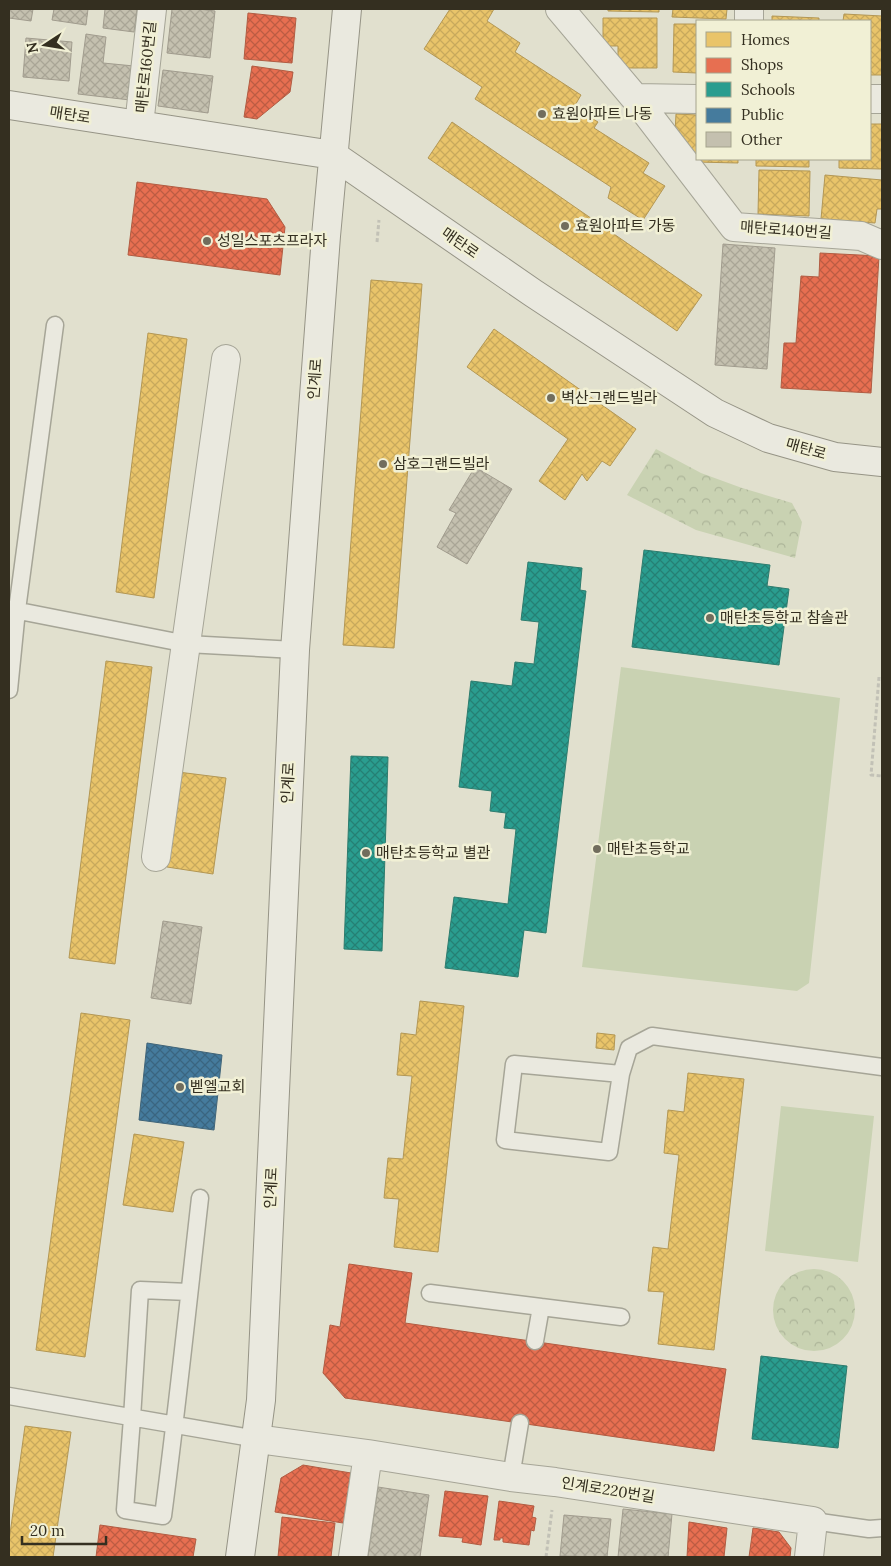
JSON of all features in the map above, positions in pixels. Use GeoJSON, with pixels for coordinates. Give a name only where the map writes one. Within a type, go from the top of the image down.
{"type":"FeatureCollection","features":[{"type":"Feature","properties":{"kind":"street","name":"매탄로160번길"},"geometry":{"type":"LineString","coordinates":[[139,125],[152,9]]}},
{"type":"Feature","properties":{"kind":"street","name":"인계로"},"geometry":{"type":"LineString","coordinates":[[240,1557],[262,1390],[295,650],[346,9]]}},
{"type":"Feature","properties":{"kind":"street","name":"매탄로140번길"},"geometry":{"type":"LineString","coordinates":[[560,9],[635,98],[734,227],[861,236],[882,245]]}},
{"type":"Feature","properties":{"kind":"street"},"geometry":{"type":"LineString","coordinates":[[635,98],[696,99]]}},
{"type":"Feature","properties":{"kind":"street","name":"매탄로"},"geometry":{"type":"LineString","coordinates":[[9,105],[333,155],[533,293],[715,413],[768,438],[835,457],[882,462]]}},
{"type":"Feature","properties":{"kind":"street"},"geometry":{"type":"LineString","coordinates":[[156,857],[226,359]]}},
{"type":"Feature","properties":{"kind":"street","name":"인계로220번길"},"geometry":{"type":"LineString","coordinates":[[257,1439],[813,1521]]}},
{"type":"Feature","properties":{"kind":"street"},"geometry":{"type":"LineString","coordinates":[[353,1557],[368,1454]]}},
{"type":"Feature","properties":{"kind":"street"},"geometry":{"type":"LineString","coordinates":[[809,1557],[813,1521]]}},
{"type":"Feature","properties":{"kind":"lane"},"geometry":{"type":"LineString","coordinates":[[9,690],[13,609],[55,325]]}},
{"type":"Feature","properties":{"kind":"lane"},"geometry":{"type":"LineString","coordinates":[[13,609],[186,644],[295,650]]}},
{"type":"Feature","properties":{"kind":"lane"},"geometry":{"type":"LineString","coordinates":[[621,1074],[514,1064],[505,1140],[609,1152],[621,1074],[630,1048],[652,1036],[882,1067]]}},
{"type":"Feature","properties":{"kind":"lane"},"geometry":{"type":"LineString","coordinates":[[190,1292],[140,1290],[125,1510],[163,1516],[175,1425],[190,1292],[200,1198]]}},
{"type":"Feature","properties":{"kind":"lane"},"geometry":{"type":"LineString","coordinates":[[430,1293],[620,1317]]}},
{"type":"Feature","properties":{"kind":"lane"},"geometry":{"type":"LineString","coordinates":[[535,1341],[541,1307]]}},
{"type":"Feature","properties":{"kind":"lane"},"geometry":{"type":"LineString","coordinates":[[9,1396],[257,1439]]}},
{"type":"Feature","properties":{"kind":"lane"},"geometry":{"type":"LineString","coordinates":[[511,1477],[520,1423]]}},
{"type":"Feature","properties":{"kind":"lane"},"geometry":{"type":"LineString","coordinates":[[813,1521],[870,1529],[882,1528]]}},
{"type":"Feature","properties":{"kind":"path"},"geometry":{"type":"LineString","coordinates":[[879,677],[871,775],[882,776]]}},
{"type":"Feature","properties":{"kind":"path"},"geometry":{"type":"LineString","coordinates":[[546,1557],[556,1482]]}},
{"type":"Feature","properties":{"kind":"green space"},"geometry":{"type":"Polygon","coordinates":[[[656,449],[701,473],[792,503],[802,522],[795,558],[696,530],[627,495],[656,449]]]}},
{"type":"Feature","properties":{"kind":"green space"},"geometry":{"type":"Polygon","coordinates":[[[621,667],[840,698],[809,983],[797,991],[582,967],[621,667]]]}},
{"type":"Feature","properties":{"kind":"green space"},"geometry":{"type":"Polygon","coordinates":[[[781,1106],[874,1116],[858,1262],[765,1251],[781,1106]]]}},
{"type":"Feature","properties":{"kind":"green space"},"geometry":{"type":"Polygon","coordinates":[[[814,1269],[830,1272],[843,1281],[852,1294],[855,1310],[852,1326],[843,1339],[830,1348],[814,1351],[798,1348],[785,1339],[776,1326],[773,1310],[776,1294],[785,1281],[798,1272],[814,1269]]]}},
{"type":"Feature","properties":{"kind":"building: Homes","name":"효원아파트 나동"},"geometry":{"type":"Polygon","coordinates":[[[450,9],[494,9],[487,21],[520,43],[515,52],[581,95],[574,107],[598,122],[594,128],[649,163],[643,173],[665,186],[643,220],[608,198],[611,187],[475,99],[482,87],[424,49],[450,9]]]}},
{"type":"Feature","properties":{"kind":"building: Homes"},"geometry":{"type":"Polygon","coordinates":[[[608,9],[659,9],[659,12],[608,11],[608,9]]]}},
{"type":"Feature","properties":{"kind":"building: Homes"},"geometry":{"type":"Polygon","coordinates":[[[673,9],[727,9],[726,19],[672,17],[673,9]]]}},
{"type":"Feature","properties":{"kind":"building: Homes"},"geometry":{"type":"Polygon","coordinates":[[[844,14],[882,16],[882,75],[871,75],[871,20],[843,20],[844,14]]]}},
{"type":"Feature","properties":{"kind":"building: Homes"},"geometry":{"type":"Polygon","coordinates":[[[772,16],[819,18],[819,20],[772,20],[772,16]]]}},
{"type":"Feature","properties":{"kind":"building: Homes"},"geometry":{"type":"Polygon","coordinates":[[[603,18],[657,18],[657,68],[618,68],[618,46],[603,46],[603,18]]]}},
{"type":"Feature","properties":{"kind":"building: Homes"},"geometry":{"type":"Polygon","coordinates":[[[674,24],[696,24],[696,73],[673,72],[674,24]]]}},
{"type":"Feature","properties":{"kind":"building: Homes"},"geometry":{"type":"Polygon","coordinates":[[[676,114],[696,115],[696,160],[738,160],[738,163],[696,162],[675,133],[676,114]]]}},
{"type":"Feature","properties":{"kind":"building: Homes","name":"효원아파트 가동"},"geometry":{"type":"Polygon","coordinates":[[[452,122],[702,295],[677,331],[428,158],[452,122]]]}},
{"type":"Feature","properties":{"kind":"building: Homes"},"geometry":{"type":"Polygon","coordinates":[[[871,124],[882,124],[882,169],[839,168],[839,160],[871,160],[871,124]]]}},
{"type":"Feature","properties":{"kind":"building: Homes"},"geometry":{"type":"Polygon","coordinates":[[[756,160],[809,160],[809,167],[756,166],[756,160]]]}},
{"type":"Feature","properties":{"kind":"building: Homes"},"geometry":{"type":"Polygon","coordinates":[[[759,170],[810,171],[809,216],[758,214],[759,170]]]}},
{"type":"Feature","properties":{"kind":"building: Homes"},"geometry":{"type":"Polygon","coordinates":[[[825,175],[882,180],[882,209],[877,209],[875,223],[821,219],[825,175]]]}},
{"type":"Feature","properties":{"kind":"building: Homes","name":"삼호그랜드빌라"},"geometry":{"type":"Polygon","coordinates":[[[371,280],[422,284],[394,648],[343,645],[371,280]]]}},
{"type":"Feature","properties":{"kind":"building: Homes","name":"벽산그랜드빌라"},"geometry":{"type":"Polygon","coordinates":[[[494,329],[636,429],[610,466],[602,461],[587,481],[582,474],[565,500],[539,481],[568,439],[467,367],[494,329]]]}},
{"type":"Feature","properties":{"kind":"building: Homes"},"geometry":{"type":"Polygon","coordinates":[[[148,333],[187,339],[154,598],[116,592],[148,333]]]}},
{"type":"Feature","properties":{"kind":"building: Homes"},"geometry":{"type":"Polygon","coordinates":[[[106,661],[152,667],[115,964],[69,958],[106,661]]]}},
{"type":"Feature","properties":{"kind":"building: Homes"},"geometry":{"type":"Polygon","coordinates":[[[178,772],[226,778],[213,874],[167,867],[178,772]]]}},
{"type":"Feature","properties":{"kind":"building: Homes"},"geometry":{"type":"Polygon","coordinates":[[[420,1001],[464,1006],[438,1252],[394,1247],[399,1199],[384,1198],[388,1158],[403,1159],[412,1076],[397,1075],[401,1033],[416,1035],[420,1001]]]}},
{"type":"Feature","properties":{"kind":"building: Homes"},"geometry":{"type":"Polygon","coordinates":[[[81,1013],[130,1020],[85,1357],[36,1350],[81,1013]]]}},
{"type":"Feature","properties":{"kind":"building: Homes"},"geometry":{"type":"Polygon","coordinates":[[[597,1033],[615,1035],[614,1050],[596,1048],[597,1033]]]}},
{"type":"Feature","properties":{"kind":"building: Homes"},"geometry":{"type":"Polygon","coordinates":[[[688,1073],[744,1079],[714,1350],[658,1344],[664,1292],[648,1291],[653,1247],[668,1249],[679,1155],[664,1153],[668,1110],[684,1112],[688,1073]]]}},
{"type":"Feature","properties":{"kind":"building: Homes"},"geometry":{"type":"Polygon","coordinates":[[[134,1134],[184,1142],[173,1212],[123,1205],[134,1134]]]}},
{"type":"Feature","properties":{"kind":"building: Homes"},"geometry":{"type":"Polygon","coordinates":[[[25,1426],[71,1432],[53,1557],[9,1557],[9,1541],[25,1426]]]}},
{"type":"Feature","properties":{"kind":"building: Shops"},"geometry":{"type":"Polygon","coordinates":[[[248,13],[296,18],[292,63],[244,59],[248,13]]]}},
{"type":"Feature","properties":{"kind":"building: Shops"},"geometry":{"type":"Polygon","coordinates":[[[252,66],[293,72],[290,92],[257,119],[244,117],[252,66]]]}},
{"type":"Feature","properties":{"kind":"building: Shops","name":"성일스포츠프라자"},"geometry":{"type":"Polygon","coordinates":[[[137,182],[267,199],[285,227],[280,275],[128,255],[137,182]]]}},
{"type":"Feature","properties":{"kind":"building: Shops"},"geometry":{"type":"Polygon","coordinates":[[[820,253],[879,256],[871,393],[781,388],[784,343],[796,343],[801,276],[819,277],[820,253]]]}},
{"type":"Feature","properties":{"kind":"building: Shops"},"geometry":{"type":"Polygon","coordinates":[[[349,1264],[412,1273],[405,1323],[726,1369],[714,1451],[345,1398],[323,1373],[330,1325],[340,1327],[349,1264]]]}},
{"type":"Feature","properties":{"kind":"building: Shops"},"geometry":{"type":"Polygon","coordinates":[[[303,1465],[357,1474],[349,1524],[275,1512],[281,1478],[303,1465]]]}},
{"type":"Feature","properties":{"kind":"building: Shops"},"geometry":{"type":"Polygon","coordinates":[[[445,1491],[488,1496],[481,1545],[462,1542],[463,1538],[439,1536],[445,1491]]]}},
{"type":"Feature","properties":{"kind":"building: Shops"},"geometry":{"type":"Polygon","coordinates":[[[499,1501],[534,1506],[532,1517],[536,1518],[534,1531],[531,1530],[529,1545],[503,1542],[503,1538],[494,1540],[499,1501]]]}},
{"type":"Feature","properties":{"kind":"building: Shops"},"geometry":{"type":"Polygon","coordinates":[[[282,1517],[335,1523],[331,1557],[278,1557],[282,1517]]]}},
{"type":"Feature","properties":{"kind":"building: Shops"},"geometry":{"type":"Polygon","coordinates":[[[689,1522],[727,1528],[724,1557],[687,1557],[689,1522]]]}},
{"type":"Feature","properties":{"kind":"building: Shops"},"geometry":{"type":"Polygon","coordinates":[[[100,1525],[196,1539],[193,1557],[96,1557],[100,1525]]]}},
{"type":"Feature","properties":{"kind":"building: Shops"},"geometry":{"type":"Polygon","coordinates":[[[753,1528],[779,1532],[791,1548],[790,1557],[749,1557],[753,1528]]]}},
{"type":"Feature","properties":{"kind":"building: Schools","name":"매탄초등학교 참솔관"},"geometry":{"type":"Polygon","coordinates":[[[644,550],[770,565],[767,586],[789,589],[779,665],[632,647],[644,550]]]}},
{"type":"Feature","properties":{"kind":"building: Schools"},"geometry":{"type":"Polygon","coordinates":[[[528,562],[582,568],[580,590],[586,591],[546,933],[524,930],[518,977],[445,968],[454,897],[508,904],[516,829],[504,828],[506,813],[490,811],[492,791],[459,787],[471,681],[512,686],[515,662],[534,664],[539,622],[521,620],[528,562]]]}},
{"type":"Feature","properties":{"kind":"building: Schools","name":"매탄초등학교 별관"},"geometry":{"type":"Polygon","coordinates":[[[351,756],[388,757],[382,951],[344,949],[351,756]]]}},
{"type":"Feature","properties":{"kind":"building: Schools"},"geometry":{"type":"Polygon","coordinates":[[[761,1356],[847,1366],[838,1448],[752,1439],[761,1356]]]}},
{"type":"Feature","properties":{"kind":"building: Public","name":"벧엘교회"},"geometry":{"type":"Polygon","coordinates":[[[147,1043],[222,1055],[214,1130],[139,1120],[147,1043]]]}},
{"type":"Feature","properties":{"kind":"building: Other"},"geometry":{"type":"Polygon","coordinates":[[[9,9],[33,9],[31,21],[9,18],[9,9]]]}},
{"type":"Feature","properties":{"kind":"building: Other"},"geometry":{"type":"Polygon","coordinates":[[[54,9],[88,9],[86,25],[52,20],[54,9]]]}},
{"type":"Feature","properties":{"kind":"building: Other"},"geometry":{"type":"Polygon","coordinates":[[[105,9],[137,9],[134,32],[103,28],[105,9]]]}},
{"type":"Feature","properties":{"kind":"building: Other"},"geometry":{"type":"Polygon","coordinates":[[[172,9],[215,11],[210,58],[167,53],[172,9]]]}},
{"type":"Feature","properties":{"kind":"building: Other"},"geometry":{"type":"Polygon","coordinates":[[[86,34],[106,37],[103,63],[134,66],[130,100],[78,94],[86,34]]]}},
{"type":"Feature","properties":{"kind":"building: Other"},"geometry":{"type":"Polygon","coordinates":[[[26,38],[72,42],[69,81],[23,77],[26,38]]]}},
{"type":"Feature","properties":{"kind":"building: Other"},"geometry":{"type":"Polygon","coordinates":[[[163,70],[213,76],[208,113],[158,106],[163,70]]]}},
{"type":"Feature","properties":{"kind":"building: Other"},"geometry":{"type":"Polygon","coordinates":[[[723,244],[775,248],[767,369],[715,365],[723,244]]]}},
{"type":"Feature","properties":{"kind":"building: Other","name":"삼호그랜드빌라"},"geometry":{"type":"Polygon","coordinates":[[[475,467],[512,489],[467,564],[437,547],[456,513],[449,510],[475,467]]]}},
{"type":"Feature","properties":{"kind":"building: Other"},"geometry":{"type":"Polygon","coordinates":[[[163,921],[202,927],[191,1004],[151,998],[163,921]]]}},
{"type":"Feature","properties":{"kind":"building: Other"},"geometry":{"type":"Polygon","coordinates":[[[378,1487],[429,1495],[420,1557],[368,1557],[378,1487]]]}},
{"type":"Feature","properties":{"kind":"building: Other"},"geometry":{"type":"Polygon","coordinates":[[[623,1509],[672,1514],[668,1557],[618,1557],[623,1509]]]}},
{"type":"Feature","properties":{"kind":"building: Other"},"geometry":{"type":"Polygon","coordinates":[[[564,1515],[611,1519],[607,1557],[560,1556],[564,1515]]]}},
{"type":"Feature","properties":{"kind":"place","name":"효원아파트 나동"},"geometry":{"type":"Point","coordinates":[542,114]}},
{"type":"Feature","properties":{"kind":"place","name":"효원아파트 가동"},"geometry":{"type":"Point","coordinates":[565,226]}},
{"type":"Feature","properties":{"kind":"place","name":"성일스포츠프라자"},"geometry":{"type":"Point","coordinates":[207,241]}},
{"type":"Feature","properties":{"kind":"place","name":"벽산그랜드빌라"},"geometry":{"type":"Point","coordinates":[551,398]}},
{"type":"Feature","properties":{"kind":"place","name":"삼호그랜드빌라"},"geometry":{"type":"Point","coordinates":[383,464]}},
{"type":"Feature","properties":{"kind":"place","name":"매탄초등학교 참솔관"},"geometry":{"type":"Point","coordinates":[710,618]}},
{"type":"Feature","properties":{"kind":"place","name":"매탄초등학교"},"geometry":{"type":"Point","coordinates":[597,849]}},
{"type":"Feature","properties":{"kind":"place","name":"매탄초등학교 별관"},"geometry":{"type":"Point","coordinates":[366,853]}},
{"type":"Feature","properties":{"kind":"place","name":"벧엘교회"},"geometry":{"type":"Point","coordinates":[180,1087]}}]}
